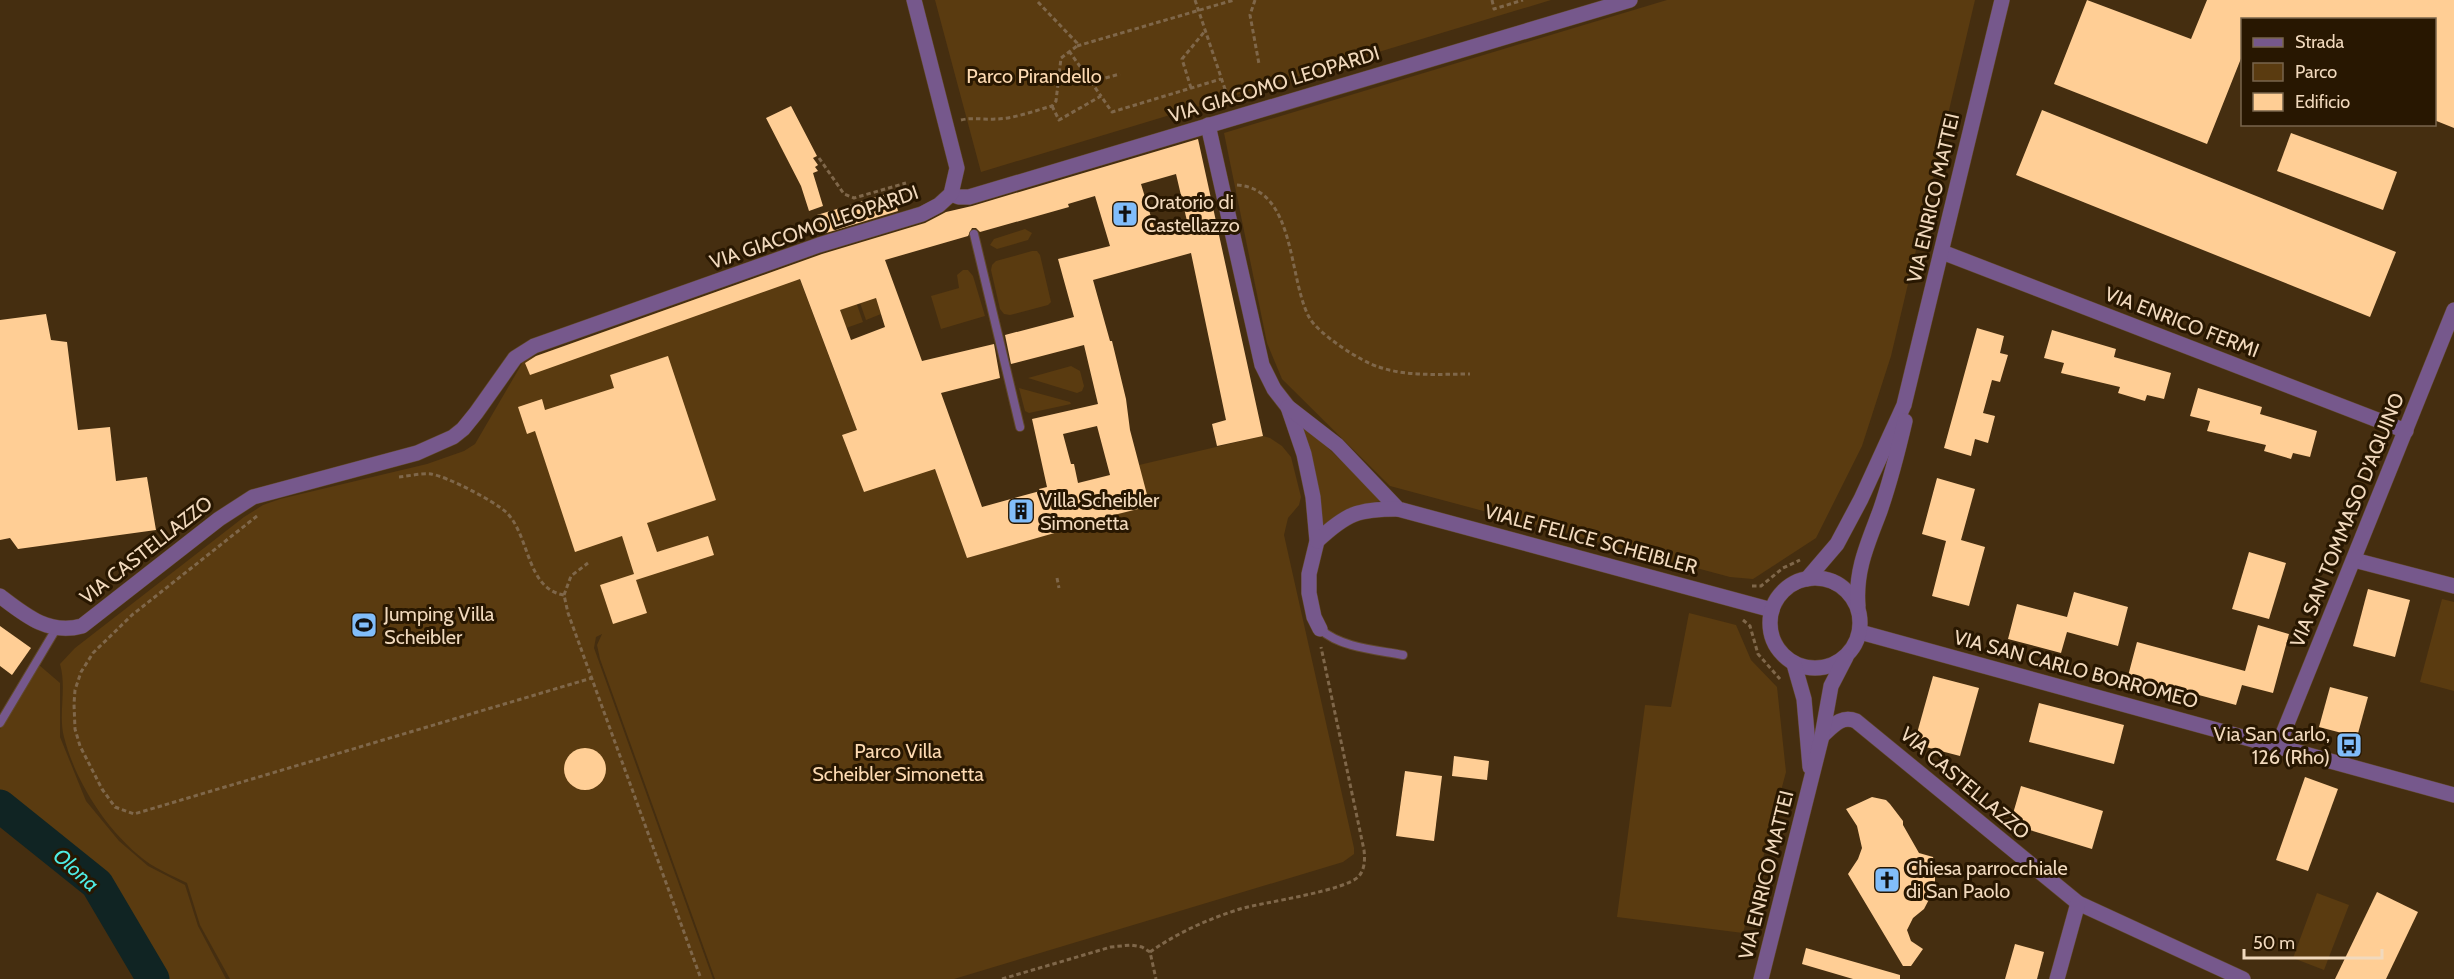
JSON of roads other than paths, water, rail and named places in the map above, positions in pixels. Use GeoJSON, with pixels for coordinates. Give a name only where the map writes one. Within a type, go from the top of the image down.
{"type":"FeatureCollection","features":[{"type":"Feature","properties":{"kind":"street"},"geometry":{"type":"LineString","coordinates":[[914,0],[955,157],[960,199]]}},
{"type":"Feature","properties":{"kind":"street","name":"VIA GIACOMO LEOPARDI"},"geometry":{"type":"LineString","coordinates":[[254,497],[417,453],[438,445],[463,429],[514,358],[534,346],[819,245],[922,214],[960,199],[1630,0]]}},
{"type":"Feature","properties":{"kind":"street","name":"VIA ENRICO MATTEI"},"geometry":{"type":"LineString","coordinates":[[1807,579],[1836,544],[1861,500],[1904,405],[2002,0]]}},
{"type":"Feature","properties":{"kind":"street"},"geometry":{"type":"LineString","coordinates":[[1208,125],[1262,365],[1274,389],[1288,407],[1337,445],[1398,509]]}},
{"type":"Feature","properties":{"kind":"street","name":"VIA ENRICO FERMI"},"geometry":{"type":"LineString","coordinates":[[1942,252],[2406,431]]}},
{"type":"Feature","properties":{"kind":"street","name":"VIA SAN TOMMASO D'AQUINO"},"geometry":{"type":"LineString","coordinates":[[2278,746],[2454,310]]}},
{"type":"Feature","properties":{"kind":"street","name":"VIA ENRICO MATTEI"},"geometry":{"type":"LineString","coordinates":[[1858,609],[1857,585],[1861,560],[1880,509],[1899,446],[1905,421],[1904,405]]}},
{"type":"Feature","properties":{"kind":"street"},"geometry":{"type":"LineString","coordinates":[[1288,407],[1304,454],[1313,497],[1317,541],[1309,574],[1309,592],[1314,617],[1320,629]]}},
{"type":"Feature","properties":{"kind":"street","name":"VIA CASTELLAZZO"},"geometry":{"type":"LineString","coordinates":[[56,629],[71,629],[91,622],[219,519],[254,497]]}},
{"type":"Feature","properties":{"kind":"street","name":"VIALE FELICE SCHEIBLER"},"geometry":{"type":"LineString","coordinates":[[1317,541],[1349,516],[1367,509],[1398,509],[1772,610]]}},
{"type":"Feature","properties":{"kind":"street"},"geometry":{"type":"LineString","coordinates":[[2354,560],[2454,586]]}},
{"type":"Feature","properties":{"kind":"street"},"geometry":{"type":"LineString","coordinates":[[1819,578],[1841,586],[1848,592],[1858,609],[1861,619],[1860,632],[1854,647],[1846,657],[1832,666],[1807,668],[1794,664],[1785,658],[1773,640],[1770,619],[1772,610],[1785,589],[1795,583],[1819,578]]}},
{"type":"Feature","properties":{"kind":"street"},"geometry":{"type":"LineString","coordinates":[[0,596],[32,619],[56,629]]}},
{"type":"Feature","properties":{"kind":"street","name":"VIA SAN CARLO BORROMEO"},"geometry":{"type":"LineString","coordinates":[[1860,632],[2454,795]]}},
{"type":"Feature","properties":{"kind":"street","name":"VIA ENRICO MATTEI"},"geometry":{"type":"LineString","coordinates":[[1761,979],[1822,736],[1832,686],[1846,657]]}},
{"type":"Feature","properties":{"kind":"street","name":"VIA ENRICO MATTEI"},"geometry":{"type":"LineString","coordinates":[[1794,664],[1804,699],[1811,780]]}},
{"type":"Feature","properties":{"kind":"street","name":"VIA CASTELLAZZO"},"geometry":{"type":"LineString","coordinates":[[1822,736],[1839,721],[1850,718],[1857,721],[2078,903],[2243,979]]}},
{"type":"Feature","properties":{"kind":"street"},"geometry":{"type":"LineString","coordinates":[[2057,979],[2078,903]]}},
{"type":"Feature","properties":{"kind":"lane"},"geometry":{"type":"LineString","coordinates":[[974,234],[1020,427]]}},
{"type":"Feature","properties":{"kind":"lane"},"geometry":{"type":"LineString","coordinates":[[0,723],[56,629]]}},
{"type":"Feature","properties":{"kind":"lane"},"geometry":{"type":"LineString","coordinates":[[1320,629],[1328,636],[1355,645],[1403,655]]}},
{"type":"Feature","properties":{"kind":"waterway","name":"Olona"},"geometry":{"type":"LineString","coordinates":[[0,806],[97,884],[153,979]]}},
{"type":"Feature","properties":{"kind":"place","name":"Oratorio di Castellazzo"},"geometry":{"type":"Point","coordinates":[1125,214]}},
{"type":"Feature","properties":{"kind":"place","name":"Villa Scheibler Simonetta"},"geometry":{"type":"Point","coordinates":[1021,511]}},
{"type":"Feature","properties":{"kind":"place","name":"Jumping Villa Scheibler"},"geometry":{"type":"Point","coordinates":[364,625]}},
{"type":"Feature","properties":{"kind":"place","name":"Via San Carlo, 126 (Rho)"},"geometry":{"type":"Point","coordinates":[2349,745]}},
{"type":"Feature","properties":{"kind":"place","name":"Chiesa parrocchiale di San Paolo"},"geometry":{"type":"Point","coordinates":[1887,880]}},
{"type":"Feature","properties":{"kind":"park label","name":"Parco Pirandello"},"geometry":{"type":"Point","coordinates":[1034,76]}},
{"type":"Feature","properties":{"kind":"park label","name":"Parco Villa Scheibler Simonetta"},"geometry":{"type":"Point","coordinates":[898,762]}}]}
